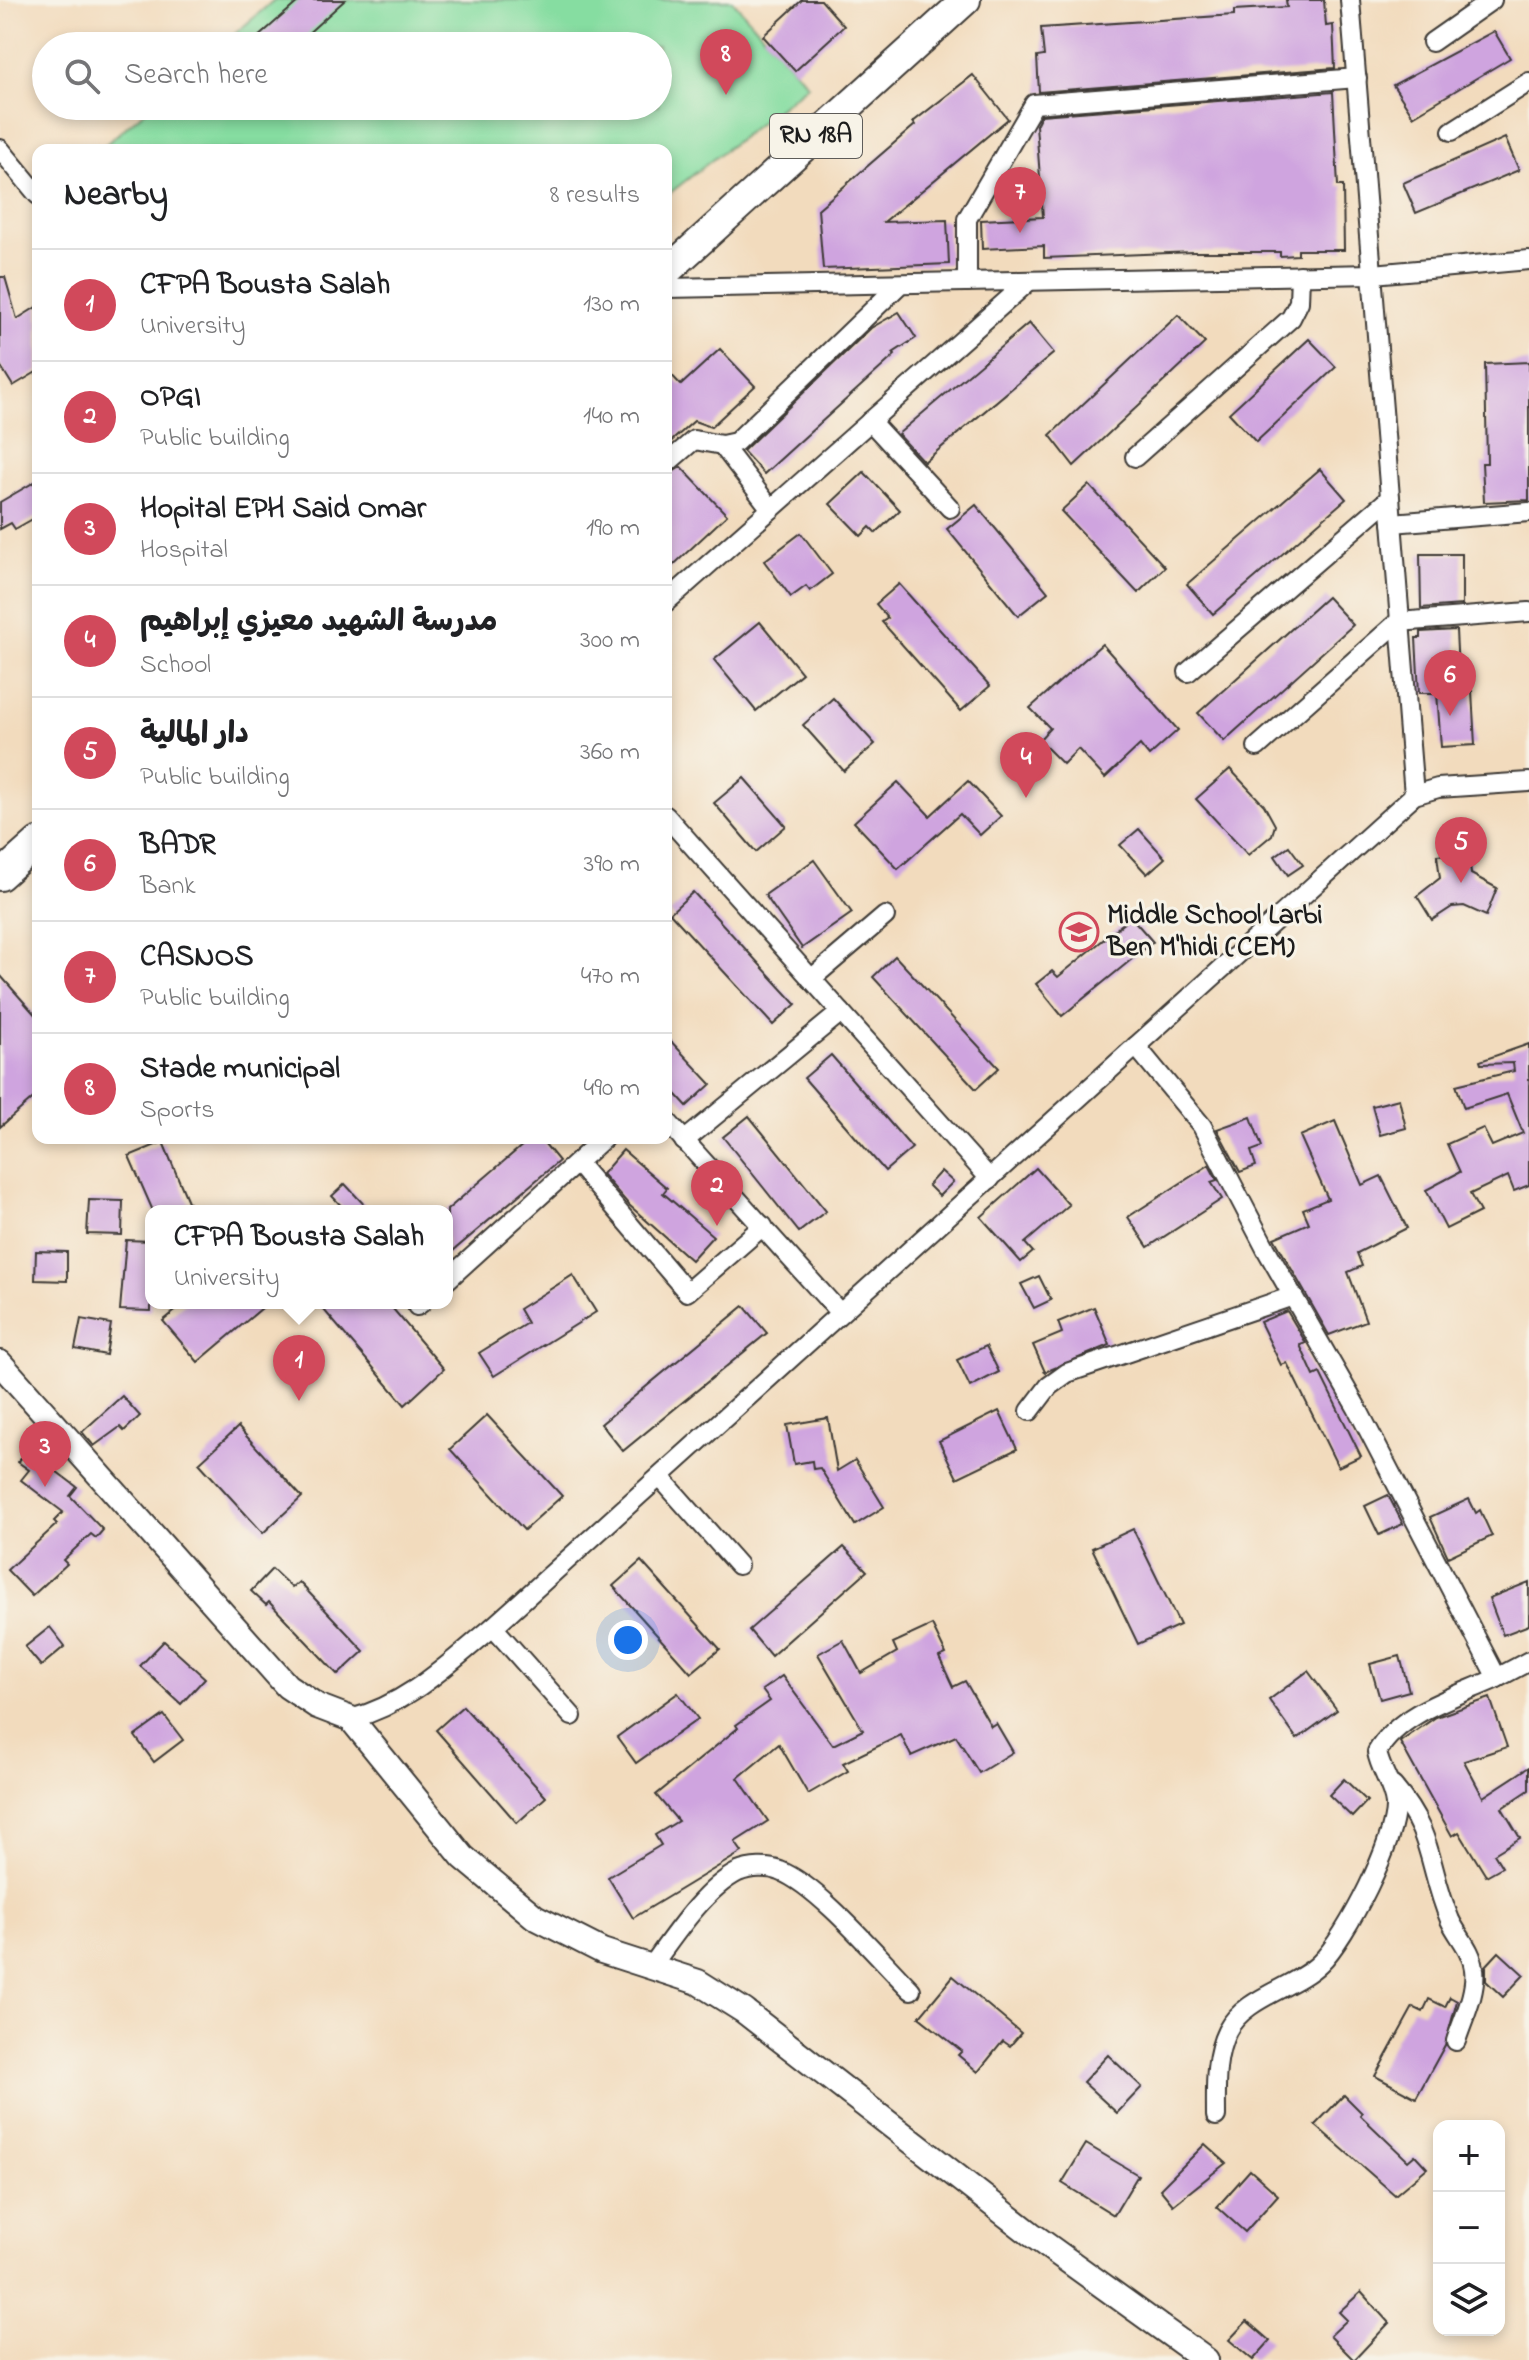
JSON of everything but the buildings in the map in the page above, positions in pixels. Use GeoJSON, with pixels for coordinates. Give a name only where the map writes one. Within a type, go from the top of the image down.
{"type":"FeatureCollection","features":[{"type":"Feature","properties":{"kind":"main road","name":"RN 18A"},"geometry":{"type":"LineString","coordinates":[[672,267],[966,0]]}},
{"type":"Feature","properties":{"kind":"main road"},"geometry":{"type":"LineString","coordinates":[[0,876],[32,847]]}},
{"type":"Feature","properties":{"kind":"street"},"geometry":{"type":"LineString","coordinates":[[1350,0],[1414,795]]}},
{"type":"Feature","properties":{"kind":"street"},"geometry":{"type":"LineString","coordinates":[[1432,42],[1492,0]]}},
{"type":"Feature","properties":{"kind":"street"},"geometry":{"type":"LineString","coordinates":[[967,282],[967,219],[1034,104],[1357,78]]}},
{"type":"Feature","properties":{"kind":"street"},"geometry":{"type":"LineString","coordinates":[[1452,131],[1529,82]]}},
{"type":"Feature","properties":{"kind":"street"},"geometry":{"type":"LineString","coordinates":[[0,149],[32,188]]}},
{"type":"Feature","properties":{"kind":"street"},"geometry":{"type":"LineString","coordinates":[[672,288],[1373,274],[1529,260]]}},
{"type":"Feature","properties":{"kind":"street"},"geometry":{"type":"LineString","coordinates":[[1135,457],[1291,318],[1299,302],[1300,275]]}},
{"type":"Feature","properties":{"kind":"street"},"geometry":{"type":"LineString","coordinates":[[672,597],[1029,281]]}},
{"type":"Feature","properties":{"kind":"street"},"geometry":{"type":"LineString","coordinates":[[672,459],[694,440],[722,445],[736,442],[900,284]]}},
{"type":"Feature","properties":{"kind":"street"},"geometry":{"type":"LineString","coordinates":[[870,421],[950,508]]}},
{"type":"Feature","properties":{"kind":"street"},"geometry":{"type":"LineString","coordinates":[[722,445],[771,509]]}},
{"type":"Feature","properties":{"kind":"street"},"geometry":{"type":"LineString","coordinates":[[1188,672],[1390,498]]}},
{"type":"Feature","properties":{"kind":"street"},"geometry":{"type":"LineString","coordinates":[[1392,523],[1529,512]]}},
{"type":"Feature","properties":{"kind":"street"},"geometry":{"type":"LineString","coordinates":[[1257,747],[1398,622],[1529,612]]}},
{"type":"Feature","properties":{"kind":"street"},"geometry":{"type":"LineString","coordinates":[[351,1719],[383,1710],[415,1691],[493,1627],[1414,795],[1438,788],[1529,782]]}},
{"type":"Feature","properties":{"kind":"street"},"geometry":{"type":"LineString","coordinates":[[672,823],[990,1179]]}},
{"type":"Feature","properties":{"kind":"street"},"geometry":{"type":"LineString","coordinates":[[811,979],[885,916]]}},
{"type":"Feature","properties":{"kind":"street"},"geometry":{"type":"LineString","coordinates":[[684,1141],[841,1012]]}},
{"type":"Feature","properties":{"kind":"street"},"geometry":{"type":"LineString","coordinates":[[1136,1046],[1202,1126],[1372,1435],[1497,1678]]}},
{"type":"Feature","properties":{"kind":"street"},"geometry":{"type":"LineString","coordinates":[[672,1127],[840,1313]]}},
{"type":"Feature","properties":{"kind":"street"},"geometry":{"type":"LineString","coordinates":[[453,1275],[598,1144]]}},
{"type":"Feature","properties":{"kind":"street"},"geometry":{"type":"LineString","coordinates":[[577,1163],[687,1292],[763,1226]]}},
{"type":"Feature","properties":{"kind":"street"},"geometry":{"type":"LineString","coordinates":[[1030,1411],[1049,1386],[1067,1373],[1293,1296]]}},
{"type":"Feature","properties":{"kind":"street"},"geometry":{"type":"LineString","coordinates":[[0,1363],[287,1686],[317,1706],[351,1719],[475,1867],[535,1917],[602,1951],[698,1982],[744,2011],[1031,2234],[1206,2360]]}},
{"type":"Feature","properties":{"kind":"street"},"geometry":{"type":"LineString","coordinates":[[660,1477],[738,1565]]}},
{"type":"Feature","properties":{"kind":"street"},"geometry":{"type":"LineString","coordinates":[[493,1627],[572,1716]]}},
{"type":"Feature","properties":{"kind":"street"},"geometry":{"type":"LineString","coordinates":[[1216,2116],[1218,2057],[1228,2029],[1246,2011],[1320,1963],[1350,1921],[1394,1823],[1395,1801],[1377,1752],[1399,1724],[1529,1661]]}},
{"type":"Feature","properties":{"kind":"street"},"geometry":{"type":"LineString","coordinates":[[1389,1781],[1414,1811],[1428,1840],[1443,1901],[1474,1970],[1473,1989],[1456,2041]]}},
{"type":"Feature","properties":{"kind":"street"},"geometry":{"type":"LineString","coordinates":[[651,1967],[693,1911],[737,1873],[756,1867],[778,1870],[804,1884],[911,1990]]}},
{"type":"Feature","properties":{"kind":"green space"},"geometry":{"type":"Polygon","coordinates":[[[274,0],[732,0],[808,85],[672,191],[672,144],[106,144],[134,120],[672,120],[672,32],[237,32],[274,0]]]}},
{"type":"Feature","properties":{"kind":"place","name":"Stade municipal"},"geometry":{"type":"Point","coordinates":[726,95]}},
{"type":"Feature","properties":{"kind":"place","name":"CASNOS"},"geometry":{"type":"Point","coordinates":[1020,233]}},
{"type":"Feature","properties":{"kind":"place","name":"BADR"},"geometry":{"type":"Point","coordinates":[1450,716]}},
{"type":"Feature","properties":{"kind":"place","name":"مدرسة الشهيد معيزي إبراهيم"},"geometry":{"type":"Point","coordinates":[1026,798]}},
{"type":"Feature","properties":{"kind":"place","name":"دار المالية"},"geometry":{"type":"Point","coordinates":[1461,883]}},
{"type":"Feature","properties":{"kind":"place","name":"Middle School Larbi Ben M'hidi (CEM)"},"geometry":{"type":"Point","coordinates":[1079,932]}},
{"type":"Feature","properties":{"kind":"place","name":"OPGI"},"geometry":{"type":"Point","coordinates":[717,1226]}},
{"type":"Feature","properties":{"kind":"place","name":"CFPA Bousta Salah"},"geometry":{"type":"Point","coordinates":[299,1401]}},
{"type":"Feature","properties":{"kind":"place","name":"Hopital EPH Said Omar"},"geometry":{"type":"Point","coordinates":[45,1487]}}]}
